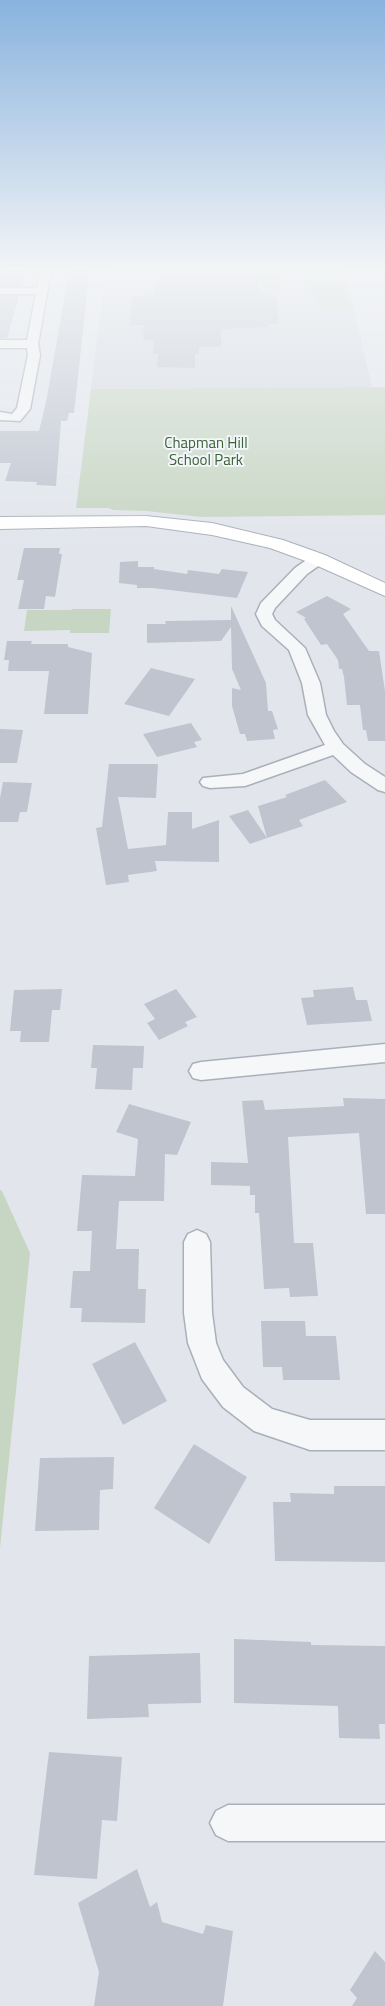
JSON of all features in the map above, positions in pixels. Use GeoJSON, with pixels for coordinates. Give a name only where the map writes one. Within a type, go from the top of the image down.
{"type":"FeatureCollection","features":[{"type":"Feature","properties":{"kind":"main road"},"geometry":{"type":"LineString","coordinates":[[1,526],[146,522],[175,524],[250,536],[318,559],[385,590]]}},
{"type":"Feature","properties":{"kind":"street"},"geometry":{"type":"LineString","coordinates":[[0,416],[14,418],[23,408],[33,359]]}},
{"type":"Feature","properties":{"kind":"street"},"geometry":{"type":"LineString","coordinates":[[318,559],[301,571],[267,606],[264,614],[268,622],[297,648],[311,683],[317,715],[336,748],[358,768],[385,786]]}},
{"type":"Feature","properties":{"kind":"street"},"geometry":{"type":"LineString","coordinates":[[210,782],[245,780],[336,748]]}},
{"type":"Feature","properties":{"kind":"street"},"geometry":{"type":"LineString","coordinates":[[201,1071],[385,1053]]}},
{"type":"Feature","properties":{"kind":"street"},"geometry":{"type":"LineString","coordinates":[[197,1242],[198,1313],[202,1343],[212,1369],[234,1397],[264,1420],[310,1435],[385,1435]]}},
{"type":"Feature","properties":{"kind":"street"},"geometry":{"type":"LineString","coordinates":[[228,1823],[385,1823]]}},
{"type":"Feature","properties":{"kind":"shaded area"},"geometry":{"type":"Polygon","coordinates":[[[95,359],[365,359],[372,387],[91,389],[95,359]]]}},
{"type":"Feature","properties":{"kind":"green space","name":"Chapman Hill School Park"},"geometry":{"type":"Polygon","coordinates":[[[385,387],[385,515],[201,517],[108,508],[76,508],[91,389],[385,387]]]}},
{"type":"Feature","properties":{"kind":"green space"},"geometry":{"type":"Polygon","coordinates":[[[111,609],[109,633],[70,633],[70,630],[24,631],[27,610],[111,609]]]}},
{"type":"Feature","properties":{"kind":"green space"},"geometry":{"type":"Polygon","coordinates":[[[0,1190],[30,1253],[0,1548],[0,1190]]]}},
{"type":"Feature","properties":{"kind":"building"},"geometry":{"type":"Polygon","coordinates":[[[54,359],[80,359],[74,413],[69,413],[67,421],[61,421],[56,486],[36,485],[37,482],[5,481],[11,463],[0,463],[0,431],[39,431],[54,359]]]}},
{"type":"Feature","properties":{"kind":"building"},"geometry":{"type":"Polygon","coordinates":[[[158,359],[195,359],[195,368],[157,367],[158,359]]]}},
{"type":"Feature","properties":{"kind":"building"},"geometry":{"type":"Polygon","coordinates":[[[24,548],[60,548],[59,554],[62,554],[55,597],[46,596],[44,609],[18,609],[24,580],[17,580],[24,548]]]}},
{"type":"Feature","properties":{"kind":"building"},"geometry":{"type":"Polygon","coordinates":[[[138,561],[138,567],[154,567],[154,569],[187,574],[188,570],[219,574],[222,569],[248,572],[237,598],[153,588],[137,588],[137,585],[119,583],[120,562],[138,561]]]}},
{"type":"Feature","properties":{"kind":"building"},"geometry":{"type":"Polygon","coordinates":[[[327,596],[351,609],[343,614],[369,651],[379,651],[385,691],[385,741],[368,741],[366,730],[363,730],[360,705],[347,705],[344,677],[342,669],[339,669],[338,660],[327,644],[321,645],[304,619],[306,618],[296,612],[327,596]]]}},
{"type":"Feature","properties":{"kind":"building"},"geometry":{"type":"Polygon","coordinates":[[[231,606],[266,683],[268,711],[272,711],[278,729],[273,730],[275,739],[247,741],[245,734],[240,734],[232,706],[232,688],[241,690],[232,669],[231,627],[221,641],[147,643],[147,624],[166,624],[165,621],[231,620],[231,606]]]}},
{"type":"Feature","properties":{"kind":"building"},"geometry":{"type":"Polygon","coordinates":[[[7,641],[32,641],[31,644],[68,644],[68,647],[92,653],[88,714],[44,714],[49,671],[8,671],[9,660],[4,660],[7,641]]]}},
{"type":"Feature","properties":{"kind":"building"},"geometry":{"type":"Polygon","coordinates":[[[151,668],[195,679],[169,716],[124,704],[151,668]]]}},
{"type":"Feature","properties":{"kind":"building"},"geometry":{"type":"Polygon","coordinates":[[[191,723],[202,740],[194,742],[197,747],[157,757],[143,734],[191,723]]]}},
{"type":"Feature","properties":{"kind":"building"},"geometry":{"type":"Polygon","coordinates":[[[0,729],[23,730],[17,763],[0,763],[0,729]]]}},
{"type":"Feature","properties":{"kind":"building"},"geometry":{"type":"Polygon","coordinates":[[[109,764],[158,764],[156,798],[118,797],[128,849],[166,845],[168,812],[192,812],[192,829],[219,820],[219,862],[155,861],[157,871],[128,875],[129,882],[106,885],[96,828],[102,827],[109,764]]]}},
{"type":"Feature","properties":{"kind":"building"},"geometry":{"type":"Polygon","coordinates":[[[325,780],[347,802],[299,820],[303,826],[267,838],[258,806],[287,797],[285,795],[325,780]]]}},
{"type":"Feature","properties":{"kind":"building"},"geometry":{"type":"Polygon","coordinates":[[[3,782],[32,783],[27,812],[20,812],[18,822],[0,822],[0,798],[3,782]]]}},
{"type":"Feature","properties":{"kind":"building"},"geometry":{"type":"Polygon","coordinates":[[[248,810],[267,838],[250,844],[229,816],[248,810]]]}},
{"type":"Feature","properties":{"kind":"building"},"geometry":{"type":"Polygon","coordinates":[[[353,987],[356,1000],[367,1000],[372,1021],[307,1025],[301,998],[314,997],[313,990],[353,987]]]}},
{"type":"Feature","properties":{"kind":"building"},"geometry":{"type":"Polygon","coordinates":[[[62,989],[60,1010],[52,1010],[49,1042],[20,1042],[21,1031],[10,1031],[14,990],[62,989]]]}},
{"type":"Feature","properties":{"kind":"building"},"geometry":{"type":"Polygon","coordinates":[[[176,989],[197,1017],[185,1022],[188,1026],[159,1040],[147,1023],[155,1019],[144,1004],[176,989]]]}},
{"type":"Feature","properties":{"kind":"building"},"geometry":{"type":"Polygon","coordinates":[[[93,1045],[144,1046],[143,1068],[133,1068],[132,1090],[95,1089],[97,1068],[91,1068],[93,1045]]]}},
{"type":"Feature","properties":{"kind":"building"},"geometry":{"type":"Polygon","coordinates":[[[343,1098],[385,1099],[385,1214],[366,1214],[359,1133],[288,1137],[294,1243],[313,1243],[318,1296],[290,1297],[289,1288],[264,1289],[259,1213],[255,1213],[255,1195],[250,1195],[250,1186],[211,1185],[211,1162],[248,1163],[242,1101],[263,1100],[265,1110],[344,1106],[343,1098]]]}},
{"type":"Feature","properties":{"kind":"building"},"geometry":{"type":"Polygon","coordinates":[[[129,1104],[191,1122],[177,1155],[165,1154],[164,1201],[119,1201],[116,1249],[139,1249],[138,1289],[146,1289],[145,1323],[81,1322],[82,1308],[70,1308],[73,1271],[90,1271],[92,1231],[77,1231],[82,1175],[135,1176],[138,1139],[116,1132],[129,1104]]]}},
{"type":"Feature","properties":{"kind":"building"},"geometry":{"type":"Polygon","coordinates":[[[261,1321],[305,1321],[306,1336],[336,1336],[340,1380],[283,1380],[282,1367],[263,1367],[261,1321]]]}},
{"type":"Feature","properties":{"kind":"building"},"geometry":{"type":"Polygon","coordinates":[[[135,1342],[167,1401],[123,1425],[92,1364],[135,1342]]]}},
{"type":"Feature","properties":{"kind":"building"},"geometry":{"type":"Polygon","coordinates":[[[194,1444],[247,1477],[209,1544],[154,1508],[194,1444]]]}},
{"type":"Feature","properties":{"kind":"building"},"geometry":{"type":"Polygon","coordinates":[[[114,1457],[113,1489],[100,1490],[99,1530],[35,1531],[40,1458],[114,1457]]]}},
{"type":"Feature","properties":{"kind":"building"},"geometry":{"type":"Polygon","coordinates":[[[334,1486],[385,1486],[385,1562],[275,1561],[273,1502],[291,1502],[290,1493],[334,1494],[334,1486]]]}},
{"type":"Feature","properties":{"kind":"building"},"geometry":{"type":"Polygon","coordinates":[[[234,1639],[311,1642],[311,1645],[385,1646],[385,1724],[379,1724],[380,1739],[339,1738],[338,1706],[234,1703],[234,1639]]]}},
{"type":"Feature","properties":{"kind":"building"},"geometry":{"type":"Polygon","coordinates":[[[200,1653],[201,1703],[148,1704],[149,1717],[87,1719],[89,1656],[200,1653]]]}},
{"type":"Feature","properties":{"kind":"building"},"geometry":{"type":"Polygon","coordinates":[[[49,1752],[122,1757],[117,1821],[102,1820],[97,1879],[34,1875],[49,1752]]]}},
{"type":"Feature","properties":{"kind":"building"},"geometry":{"type":"Polygon","coordinates":[[[137,1869],[150,1907],[157,1902],[162,1922],[203,1934],[206,1925],[233,1931],[223,2006],[94,2006],[99,1972],[78,1903],[137,1869]]]}},
{"type":"Feature","properties":{"kind":"building"},"geometry":{"type":"Polygon","coordinates":[[[375,1951],[385,1962],[385,2006],[352,2006],[357,1998],[350,1990],[375,1951]]]}}]}
